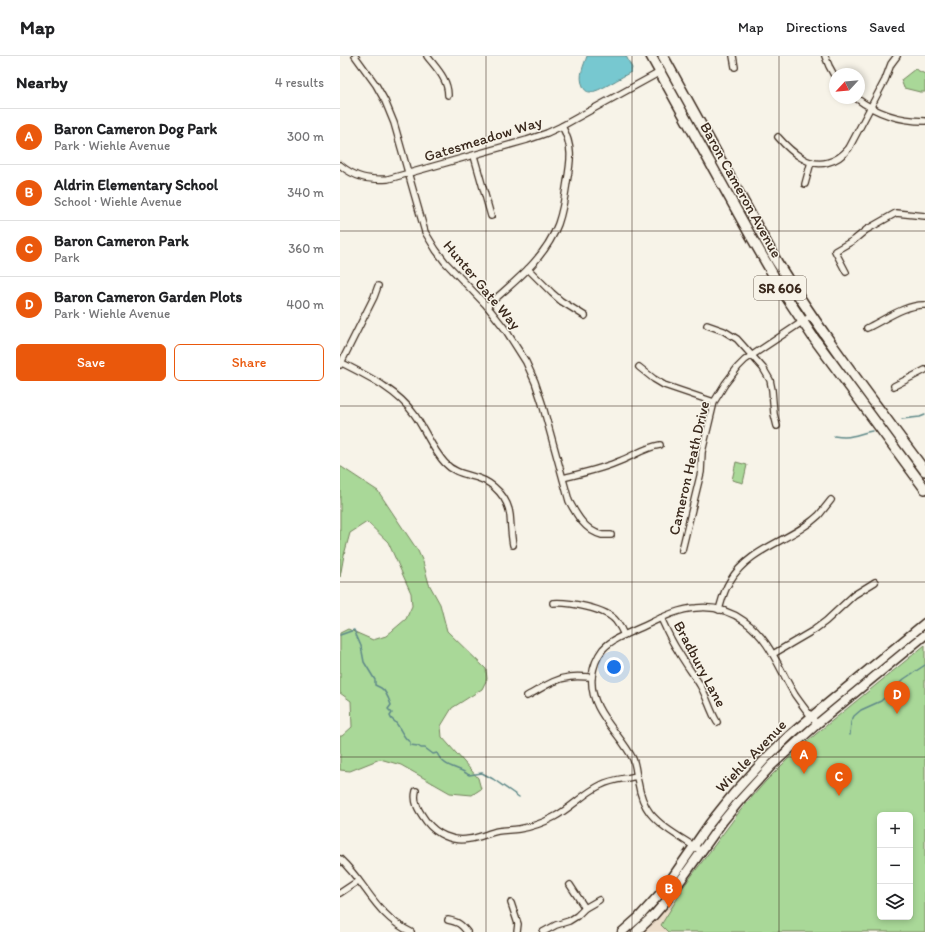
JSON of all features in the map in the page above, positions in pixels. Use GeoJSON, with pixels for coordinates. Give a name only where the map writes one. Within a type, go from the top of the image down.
{"type":"FeatureCollection","features":[{"type":"Feature","properties":{"kind":"main road","name":"Baron Cameron Avenue"},"geometry":{"type":"LineString","coordinates":[[651,56],[783,292],[802,322],[925,489]]}},
{"type":"Feature","properties":{"kind":"main road","name":"Baron Cameron Avenue"},"geometry":{"type":"LineString","coordinates":[[663,56],[777,262],[811,316],[925,471]]}},
{"type":"Feature","properties":{"kind":"main road","name":"Wiehle Avenue"},"geometry":{"type":"LineString","coordinates":[[622,932],[667,885],[693,846],[722,807],[789,736],[811,716],[925,623]]}},
{"type":"Feature","properties":{"kind":"main road","name":"Wiehle Avenue"},"geometry":{"type":"LineString","coordinates":[[636,932],[666,901],[727,816],[762,775],[817,724],[925,635]]}},
{"type":"Feature","properties":{"kind":"street","name":"Hunter Gate Way"},"geometry":{"type":"LineString","coordinates":[[355,56],[376,85],[385,101],[394,123],[425,232],[445,262],[487,306],[505,329],[526,362],[535,382],[549,426],[569,501],[576,514],[592,531],[602,535],[611,535]]}},
{"type":"Feature","properties":{"kind":"street"},"geometry":{"type":"LineString","coordinates":[[427,56],[445,80],[448,95]]}},
{"type":"Feature","properties":{"kind":"street"},"geometry":{"type":"LineString","coordinates":[[733,56],[735,67]]}},
{"type":"Feature","properties":{"kind":"street"},"geometry":{"type":"LineString","coordinates":[[825,56],[830,68]]}},
{"type":"Feature","properties":{"kind":"street"},"geometry":{"type":"LineString","coordinates":[[778,138],[800,158],[810,162],[817,164],[829,162],[841,157],[849,148],[885,80],[891,64],[897,56]]}},
{"type":"Feature","properties":{"kind":"street","name":"Gatesmeadow Way"},"geometry":{"type":"LineString","coordinates":[[340,165],[347,171],[360,178],[374,180],[388,179],[535,138],[562,126],[669,66]]}},
{"type":"Feature","properties":{"kind":"street"},"geometry":{"type":"LineString","coordinates":[[865,104],[886,115],[916,121],[925,121]]}},
{"type":"Feature","properties":{"kind":"street"},"geometry":{"type":"LineString","coordinates":[[487,306],[537,259],[549,242],[559,223],[563,209],[571,156],[569,140],[562,126]]}},
{"type":"Feature","properties":{"kind":"street"},"geometry":{"type":"LineString","coordinates":[[474,156],[490,216]]}},
{"type":"Feature","properties":{"kind":"street"},"geometry":{"type":"LineString","coordinates":[[805,184],[810,162]]}},
{"type":"Feature","properties":{"kind":"street"},"geometry":{"type":"LineString","coordinates":[[846,272],[834,251],[896,213],[925,216]]}},
{"type":"Feature","properties":{"kind":"street"},"geometry":{"type":"LineString","coordinates":[[528,269],[552,294],[585,316]]}},
{"type":"Feature","properties":{"kind":"street"},"geometry":{"type":"LineString","coordinates":[[378,286],[374,297],[340,363],[385,386],[399,397],[414,413],[434,447],[449,467],[460,473],[485,481],[497,489],[508,507],[513,545]]}},
{"type":"Feature","properties":{"kind":"street"},"geometry":{"type":"LineString","coordinates":[[867,328],[907,308],[925,305]]}},
{"type":"Feature","properties":{"kind":"street","name":"Cameron Heath Drive"},"geometry":{"type":"LineString","coordinates":[[682,550],[702,472],[702,452],[714,402],[738,367],[751,355],[811,316]]}},
{"type":"Feature","properties":{"kind":"street"},"geometry":{"type":"LineString","coordinates":[[707,325],[724,331],[737,339],[763,368],[770,380],[777,426]]}},
{"type":"Feature","properties":{"kind":"street"},"geometry":{"type":"LineString","coordinates":[[639,367],[664,385],[714,402]]}},
{"type":"Feature","properties":{"kind":"street"},"geometry":{"type":"LineString","coordinates":[[894,386],[925,370]]}},
{"type":"Feature","properties":{"kind":"street"},"geometry":{"type":"LineString","coordinates":[[563,478],[612,464],[631,457],[653,446],[660,445]]}},
{"type":"Feature","properties":{"kind":"street"},"geometry":{"type":"LineString","coordinates":[[719,610],[726,588],[736,572],[743,565],[759,552],[789,536],[819,515],[831,500]]}},
{"type":"Feature","properties":{"kind":"street"},"geometry":{"type":"LineString","coordinates":[[773,654],[814,630],[854,595],[875,582]]}},
{"type":"Feature","properties":{"kind":"street"},"geometry":{"type":"LineString","coordinates":[[553,603],[568,603],[606,613],[616,621],[624,635]]}},
{"type":"Feature","properties":{"kind":"street"},"geometry":{"type":"LineString","coordinates":[[701,851],[661,824],[651,813],[642,798],[633,759],[596,705],[592,677],[595,663],[603,650],[614,640],[624,635],[661,618],[690,608],[704,607],[735,615],[751,626],[764,641],[773,654],[795,695],[817,724]]}},
{"type":"Feature","properties":{"kind":"street","name":"Bradbury Lane"},"geometry":{"type":"LineString","coordinates":[[661,618],[678,652],[701,686],[717,722]]}},
{"type":"Feature","properties":{"kind":"street"},"geometry":{"type":"LineString","coordinates":[[527,696],[562,678],[572,676],[592,677]]}},
{"type":"Feature","properties":{"kind":"street"},"geometry":{"type":"LineString","coordinates":[[416,790],[416,806],[434,829],[454,839],[469,840],[490,833],[519,829],[540,824],[565,810],[598,786],[613,780],[637,776]]}},
{"type":"Feature","properties":{"kind":"street"},"geometry":{"type":"LineString","coordinates":[[340,860],[350,870],[384,913],[396,923],[411,932]]}},
{"type":"Feature","properties":{"kind":"street"},"geometry":{"type":"LineString","coordinates":[[340,893],[358,880]]}},
{"type":"Feature","properties":{"kind":"street"},"geometry":{"type":"LineString","coordinates":[[570,885],[585,908]]}},
{"type":"Feature","properties":{"kind":"street"},"geometry":{"type":"LineString","coordinates":[[543,932],[556,925],[569,921],[598,900]]}},
{"type":"Feature","properties":{"kind":"street"},"geometry":{"type":"LineString","coordinates":[[511,903],[518,924],[517,932]]}},
{"type":"Feature","properties":{"kind":"street"},"geometry":{"type":"LineString","coordinates":[[448,920],[462,925],[467,932]]}},
{"type":"Feature","properties":{"kind":"shaded area"},"geometry":{"type":"Polygon","coordinates":[[[681,890],[661,925],[668,932],[643,932],[651,925],[681,890]]]}},
{"type":"Feature","properties":{"kind":"green space"},"geometry":{"type":"Polygon","coordinates":[[[915,69],[925,74],[925,92],[904,88],[901,80],[915,69]]]}},
{"type":"Feature","properties":{"kind":"green space"},"geometry":{"type":"Polygon","coordinates":[[[736,462],[747,465],[743,483],[732,480],[736,462]]]}},
{"type":"Feature","properties":{"kind":"green space"},"geometry":{"type":"Polygon","coordinates":[[[340,466],[378,491],[418,551],[423,562],[429,584],[440,604],[447,631],[486,669],[487,679],[482,689],[452,708],[441,726],[442,737],[478,778],[481,789],[472,795],[450,793],[401,765],[380,759],[350,771],[340,770],[340,736],[352,727],[351,701],[340,693],[340,633],[348,629],[373,640],[386,636],[406,619],[412,606],[411,593],[388,542],[367,522],[350,533],[340,577],[340,466]]]}},
{"type":"Feature","properties":{"kind":"green space"},"geometry":{"type":"Polygon","coordinates":[[[925,645],[925,932],[668,932],[661,925],[682,891],[681,890],[740,811],[765,782],[816,734],[925,645]]]}},
{"type":"Feature","properties":{"kind":"water"},"geometry":{"type":"Polygon","coordinates":[[[587,56],[626,56],[632,68],[631,72],[598,90],[593,92],[587,91],[583,87],[581,78],[587,56]]]}},
{"type":"Feature","properties":{"kind":"waterway"},"geometry":{"type":"LineString","coordinates":[[902,419],[925,415]]}},
{"type":"Feature","properties":{"kind":"waterway"},"geometry":{"type":"LineString","coordinates":[[834,436],[848,437],[872,431]]}},
{"type":"Feature","properties":{"kind":"waterway"},"geometry":{"type":"LineString","coordinates":[[340,635],[354,630],[361,646],[364,662],[375,680],[375,685],[383,689],[391,705],[388,709],[392,713],[390,717],[398,725],[410,742],[410,745],[425,748],[433,754],[437,753],[441,760],[469,775],[482,773],[519,797]]}},
{"type":"Feature","properties":{"kind":"waterway"},"geometry":{"type":"LineString","coordinates":[[850,735],[851,722],[854,716],[861,710],[881,701],[904,679],[925,665]]}},
{"type":"Feature","properties":{"kind":"place","name":"Baron Cameron Garden Plots"},"geometry":{"type":"Point","coordinates":[897,714]}},
{"type":"Feature","properties":{"kind":"place","name":"Baron Cameron Dog Park"},"geometry":{"type":"Point","coordinates":[804,774]}},
{"type":"Feature","properties":{"kind":"place","name":"Baron Cameron Park"},"geometry":{"type":"Point","coordinates":[839,796]}},
{"type":"Feature","properties":{"kind":"place","name":"Aldrin Elementary School"},"geometry":{"type":"Point","coordinates":[669,908]}}]}
